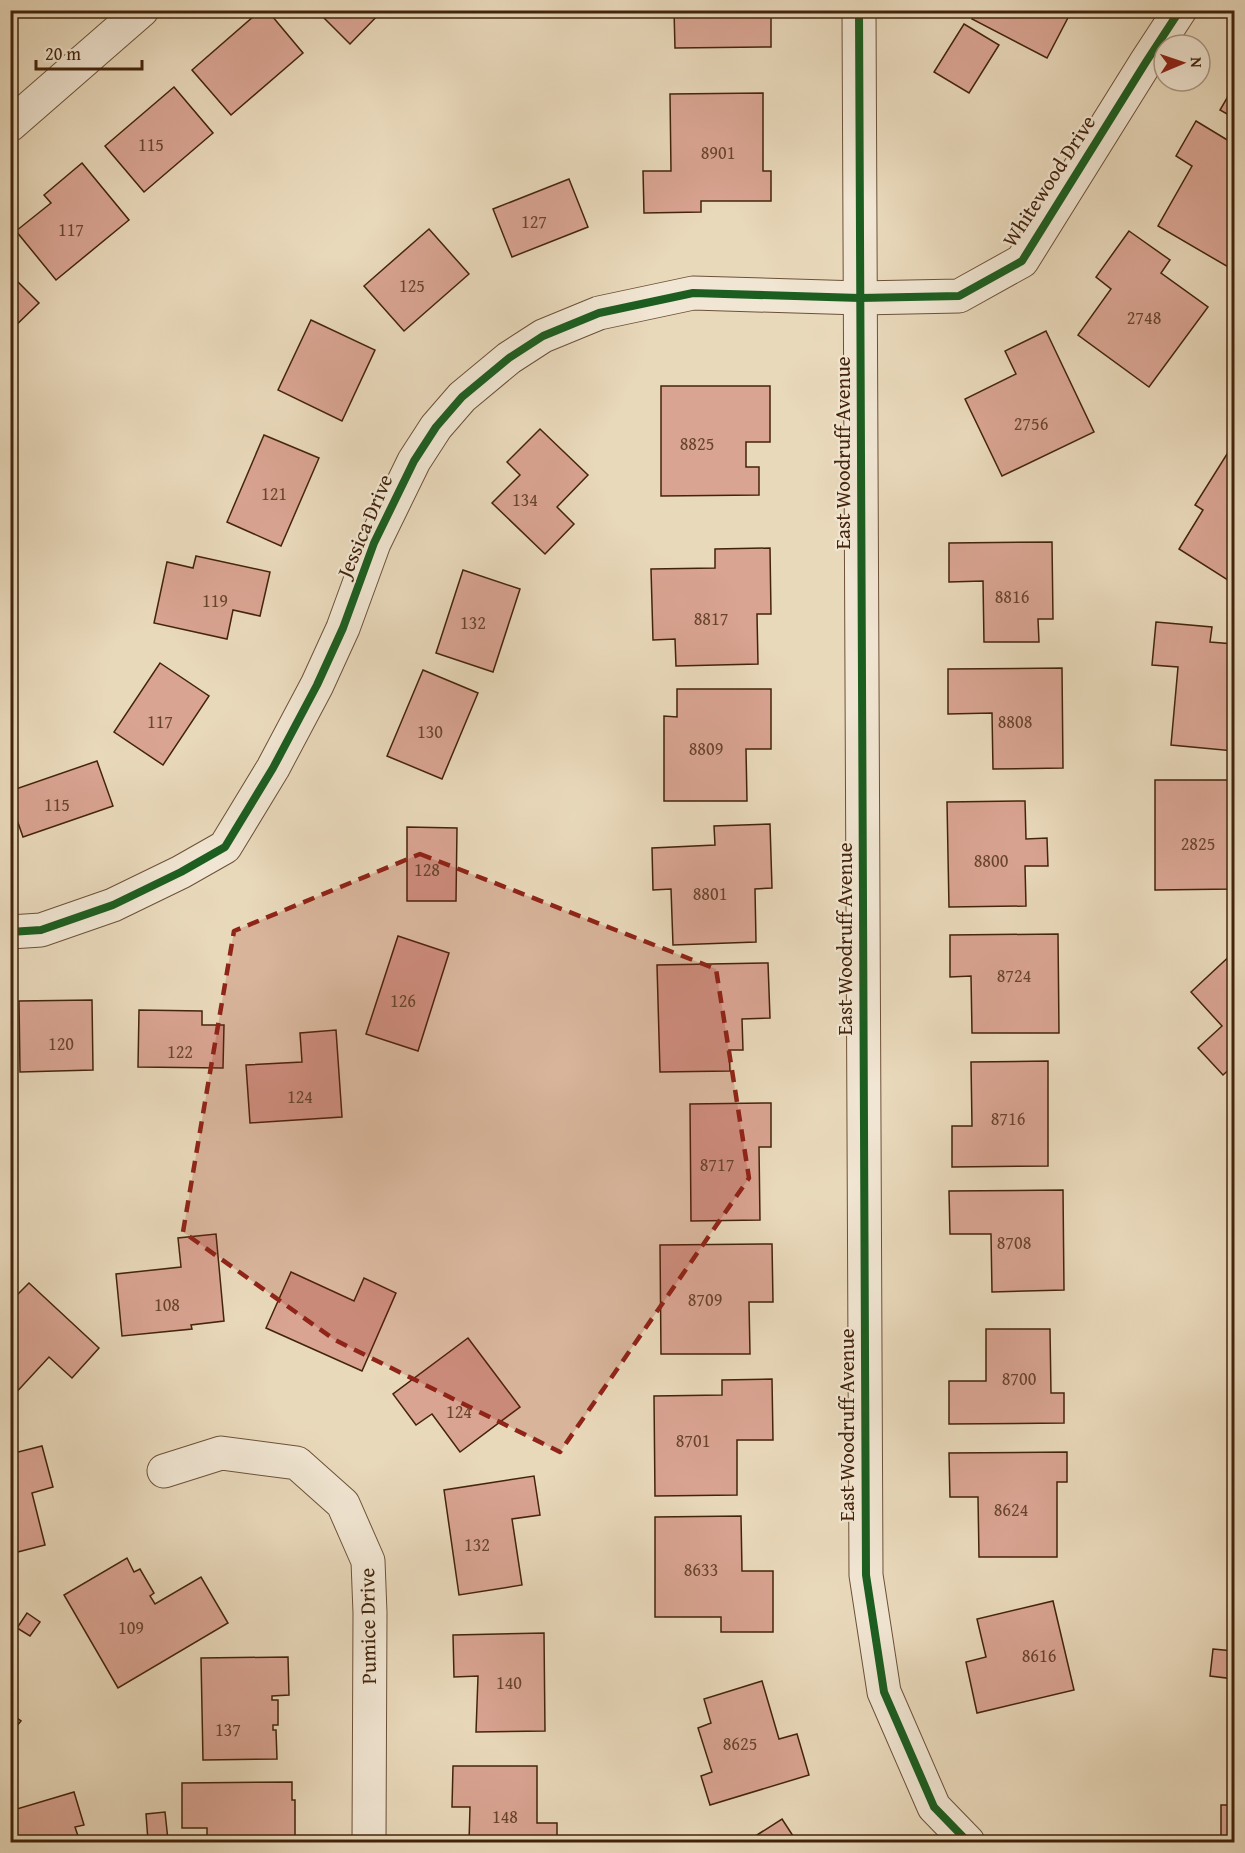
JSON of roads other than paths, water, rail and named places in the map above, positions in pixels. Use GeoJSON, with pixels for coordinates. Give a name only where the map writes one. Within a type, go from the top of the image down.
{"type":"FeatureCollection","features":[{"type":"Feature","properties":{"kind":"street"},"geometry":{"type":"LineString","coordinates":[[10,126],[142,10]]}},
{"type":"Feature","properties":{"kind":"street","name":"East Woodruff Avenue"},"geometry":{"type":"LineString","coordinates":[[859,10],[866,1575],[884,1692],[934,1807],[968,1842]]}},
{"type":"Feature","properties":{"kind":"street","name":"Whitewood Drive"},"geometry":{"type":"LineString","coordinates":[[860,298],[959,296],[1022,261],[1180,10]]}},
{"type":"Feature","properties":{"kind":"street","name":"Jessica Drive"},"geometry":{"type":"LineString","coordinates":[[10,932],[41,930],[113,905],[181,872],[225,847],[273,768],[317,685],[343,628],[374,543],[414,461],[436,427],[462,397],[509,358],[543,336],[599,313],[693,293],[860,298]]}},
{"type":"Feature","properties":{"kind":"street","name":"Pumice Drive"},"geometry":{"type":"LineString","coordinates":[[164,1471],[221,1453],[297,1463],[343,1504],[368,1560],[370,1613],[369,1842]]}}]}
